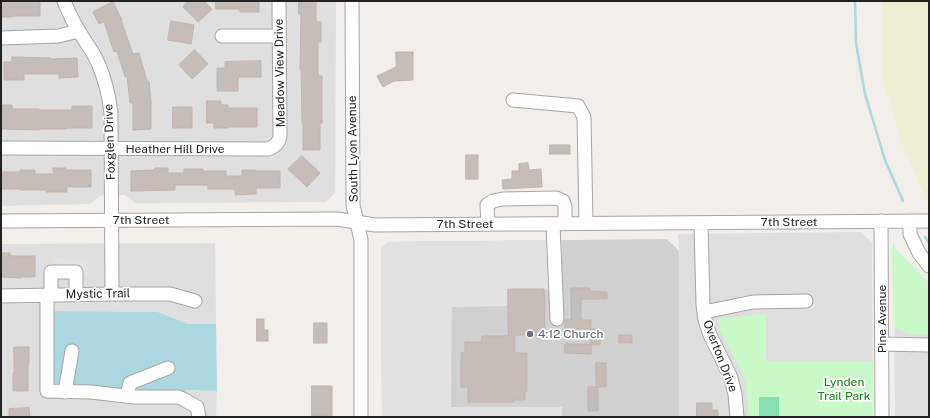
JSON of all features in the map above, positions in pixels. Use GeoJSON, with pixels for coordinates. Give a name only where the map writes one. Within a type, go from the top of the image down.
{"type":"FeatureCollection","features":[{"type":"Feature","properties":{"kind":"street","name":"Foxglen Drive"},"geometry":{"type":"LineString","coordinates":[[64,1],[79,31],[98,62],[109,96],[112,148],[112,294]]}},
{"type":"Feature","properties":{"kind":"street","name":"Meadow View Drive"},"geometry":{"type":"LineString","coordinates":[[277,144],[280,141],[279,1]]}},
{"type":"Feature","properties":{"kind":"street","name":"South Lyon Avenue"},"geometry":{"type":"LineString","coordinates":[[352,1],[353,205],[361,240],[360,417]]}},
{"type":"Feature","properties":{"kind":"street"},"geometry":{"type":"LineString","coordinates":[[1,38],[58,36],[79,31]]}},
{"type":"Feature","properties":{"kind":"street"},"geometry":{"type":"LineString","coordinates":[[222,36],[279,36]]}},
{"type":"Feature","properties":{"kind":"street"},"geometry":{"type":"LineString","coordinates":[[513,100],[578,106],[584,117],[586,223]]}},
{"type":"Feature","properties":{"kind":"street","name":"Heather Hill Drive"},"geometry":{"type":"LineString","coordinates":[[1,148],[268,149],[277,144]]}},
{"type":"Feature","properties":{"kind":"street"},"geometry":{"type":"LineString","coordinates":[[488,224],[487,205],[493,201],[503,199],[556,198],[563,201],[565,207],[559,223],[556,319]]}},
{"type":"Feature","properties":{"kind":"street","name":"7th Street"},"geometry":{"type":"LineString","coordinates":[[1,221],[337,219],[374,224],[929,221]]}},
{"type":"Feature","properties":{"kind":"street","name":"Pine Avenue"},"geometry":{"type":"LineString","coordinates":[[881,221],[882,417]]}},
{"type":"Feature","properties":{"kind":"street"},"geometry":{"type":"LineString","coordinates":[[910,221],[910,234],[919,253],[929,266]]}},
{"type":"Feature","properties":{"kind":"street","name":"Overton Drive"},"geometry":{"type":"LineString","coordinates":[[701,223],[703,305],[705,320],[710,335],[731,378],[735,394],[737,417]]}},
{"type":"Feature","properties":{"kind":"street"},"geometry":{"type":"LineString","coordinates":[[76,294],[76,272],[51,272],[49,295],[47,392],[91,392],[146,398],[178,397],[183,399],[198,412]]}},
{"type":"Feature","properties":{"kind":"street","name":"Mystic Trail"},"geometry":{"type":"LineString","coordinates":[[1,296],[170,294],[195,301]]}},
{"type":"Feature","properties":{"kind":"street"},"geometry":{"type":"LineString","coordinates":[[704,312],[753,302],[806,301]]}},
{"type":"Feature","properties":{"kind":"street"},"geometry":{"type":"LineString","coordinates":[[882,344],[929,345]]}},
{"type":"Feature","properties":{"kind":"street"},"geometry":{"type":"LineString","coordinates":[[65,392],[72,351]]}},
{"type":"Feature","properties":{"kind":"street"},"geometry":{"type":"LineString","coordinates":[[127,396],[130,383],[168,368]]}},
{"type":"Feature","properties":{"kind":"shaded area"},"geometry":{"type":"Polygon","coordinates":[[[1,1],[336,1],[335,193],[326,202],[135,203],[125,195],[101,195],[90,204],[1,206],[1,1]]]}},
{"type":"Feature","properties":{"kind":"shaded area"},"geometry":{"type":"Polygon","coordinates":[[[861,232],[872,243],[873,417],[679,417],[678,234],[861,232]]]}},
{"type":"Feature","properties":{"kind":"shaded area","name":"4:12 Church"},"geometry":{"type":"Polygon","coordinates":[[[667,239],[679,251],[679,417],[382,417],[381,248],[388,242],[667,239]]]}},
{"type":"Feature","properties":{"kind":"shaded area"},"geometry":{"type":"Polygon","coordinates":[[[562,240],[562,290],[508,289],[508,306],[452,307],[451,407],[562,407],[562,417],[382,417],[381,248],[388,242],[562,240]]]}},
{"type":"Feature","properties":{"kind":"shaded area"},"geometry":{"type":"Polygon","coordinates":[[[215,243],[216,324],[188,324],[158,312],[41,311],[42,396],[93,396],[187,390],[217,391],[216,417],[1,417],[1,244],[215,243]]]}},
{"type":"Feature","properties":{"kind":"shaded area"},"geometry":{"type":"Polygon","coordinates":[[[894,243],[896,249],[929,283],[929,417],[895,417],[892,244],[894,243]]]}},
{"type":"Feature","properties":{"kind":"shaded area"},"geometry":{"type":"Polygon","coordinates":[[[88,257],[88,276],[47,276],[53,267],[53,258],[88,257]]]}},
{"type":"Feature","properties":{"kind":"green space"},"geometry":{"type":"Polygon","coordinates":[[[881,1],[929,1],[929,202],[927,202],[901,142],[881,71],[881,1]]]}},
{"type":"Feature","properties":{"kind":"green space"},"geometry":{"type":"Polygon","coordinates":[[[894,243],[896,249],[929,283],[929,335],[906,334],[906,332],[899,330],[894,325],[892,244],[894,243]]]}},
{"type":"Feature","properties":{"kind":"green space","name":"Lynden Trail Park"},"geometry":{"type":"Polygon","coordinates":[[[766,314],[766,361],[873,361],[873,417],[748,417],[745,380],[720,331],[718,319],[766,314]]]}},
{"type":"Feature","properties":{"kind":"green space"},"geometry":{"type":"Polygon","coordinates":[[[759,397],[779,397],[779,417],[759,417],[759,397]]]}},
{"type":"Feature","properties":{"kind":"water"},"geometry":{"type":"Polygon","coordinates":[[[41,311],[158,312],[188,324],[216,324],[217,391],[187,390],[173,402],[93,396],[42,396],[41,311]]]}},
{"type":"Feature","properties":{"kind":"building"},"geometry":{"type":"Polygon","coordinates":[[[1,1],[40,1],[40,16],[1,17],[1,1]]]}},
{"type":"Feature","properties":{"kind":"building"},"geometry":{"type":"Polygon","coordinates":[[[188,1],[204,1],[212,9],[198,22],[183,7],[188,1]]]}},
{"type":"Feature","properties":{"kind":"building"},"geometry":{"type":"Polygon","coordinates":[[[216,1],[259,1],[259,12],[240,12],[240,9],[216,9],[216,1]]]}},
{"type":"Feature","properties":{"kind":"building"},"geometry":{"type":"Polygon","coordinates":[[[299,1],[316,1],[316,22],[321,22],[321,42],[318,42],[318,76],[322,76],[322,123],[320,123],[320,150],[303,150],[300,69],[301,14],[299,14],[299,1]]]}},
{"type":"Feature","properties":{"kind":"building"},"geometry":{"type":"Polygon","coordinates":[[[113,2],[122,20],[133,54],[139,53],[147,81],[149,81],[151,129],[133,130],[133,103],[130,103],[127,76],[125,77],[117,51],[114,52],[104,22],[99,24],[93,12],[113,2]]]}},
{"type":"Feature","properties":{"kind":"building"},"geometry":{"type":"Polygon","coordinates":[[[171,21],[194,25],[191,44],[168,40],[171,21]]]}},
{"type":"Feature","properties":{"kind":"building"},"geometry":{"type":"Polygon","coordinates":[[[195,50],[208,64],[192,79],[179,65],[195,50]]]}},
{"type":"Feature","properties":{"kind":"building"},"geometry":{"type":"Polygon","coordinates":[[[396,52],[413,52],[413,80],[394,81],[383,87],[377,76],[396,67],[396,52]]]}},
{"type":"Feature","properties":{"kind":"building"},"geometry":{"type":"Polygon","coordinates":[[[12,57],[51,59],[77,58],[78,77],[59,78],[59,74],[24,74],[24,80],[4,80],[4,62],[12,62],[12,57]]]}},
{"type":"Feature","properties":{"kind":"building"},"geometry":{"type":"Polygon","coordinates":[[[261,61],[261,77],[238,77],[238,91],[217,91],[217,68],[225,68],[225,62],[261,61]]]}},
{"type":"Feature","properties":{"kind":"building"},"geometry":{"type":"Polygon","coordinates":[[[207,101],[221,101],[221,105],[228,105],[228,108],[257,108],[257,127],[214,128],[214,123],[207,123],[207,101]]]}},
{"type":"Feature","properties":{"kind":"building"},"geometry":{"type":"Polygon","coordinates":[[[1,105],[12,105],[12,109],[39,110],[72,110],[72,106],[92,106],[92,128],[39,130],[1,129],[1,105]]]}},
{"type":"Feature","properties":{"kind":"building"},"geometry":{"type":"Polygon","coordinates":[[[173,107],[192,107],[192,128],[173,128],[173,107]]]}},
{"type":"Feature","properties":{"kind":"building"},"geometry":{"type":"Polygon","coordinates":[[[550,145],[570,145],[570,154],[550,154],[550,145]]]}},
{"type":"Feature","properties":{"kind":"building"},"geometry":{"type":"Polygon","coordinates":[[[466,155],[478,155],[478,179],[466,179],[466,155]]]}},
{"type":"Feature","properties":{"kind":"building"},"geometry":{"type":"Polygon","coordinates":[[[302,156],[320,173],[307,187],[288,169],[302,156]]]}},
{"type":"Feature","properties":{"kind":"building"},"geometry":{"type":"Polygon","coordinates":[[[528,163],[529,170],[541,169],[542,187],[503,189],[502,180],[512,179],[512,171],[519,171],[519,164],[528,163]]]}},
{"type":"Feature","properties":{"kind":"building"},"geometry":{"type":"Polygon","coordinates":[[[53,168],[66,168],[66,170],[91,170],[91,187],[67,187],[67,192],[1,189],[1,172],[35,170],[35,174],[53,174],[53,168]]]}},
{"type":"Feature","properties":{"kind":"building"},"geometry":{"type":"Polygon","coordinates":[[[155,168],[168,168],[168,173],[184,173],[184,169],[226,171],[226,176],[242,176],[242,170],[280,171],[280,188],[256,188],[256,194],[235,195],[235,189],[208,189],[208,185],[175,185],[175,190],[131,191],[131,171],[155,170],[155,168]]]}},
{"type":"Feature","properties":{"kind":"building"},"geometry":{"type":"Polygon","coordinates":[[[1,253],[10,253],[10,256],[35,256],[35,277],[1,277],[1,253]]]}},
{"type":"Feature","properties":{"kind":"building"},"geometry":{"type":"Polygon","coordinates":[[[571,288],[590,288],[590,291],[607,292],[607,299],[581,299],[581,320],[591,320],[591,329],[565,329],[565,320],[571,320],[571,288]]]}},
{"type":"Feature","properties":{"kind":"building"},"geometry":{"type":"Polygon","coordinates":[[[508,289],[544,289],[545,335],[515,335],[515,353],[527,353],[527,391],[525,391],[525,400],[514,400],[514,402],[468,402],[468,387],[461,387],[461,353],[465,353],[465,342],[482,342],[482,336],[508,336],[508,289]]]}},
{"type":"Feature","properties":{"kind":"building"},"geometry":{"type":"Polygon","coordinates":[[[257,319],[264,319],[264,330],[268,330],[268,341],[257,341],[257,319]]]}},
{"type":"Feature","properties":{"kind":"building"},"geometry":{"type":"Polygon","coordinates":[[[314,323],[327,323],[327,343],[314,343],[314,323]]]}},
{"type":"Feature","properties":{"kind":"building"},"geometry":{"type":"Polygon","coordinates":[[[591,329],[600,329],[600,345],[591,345],[591,329]]]}},
{"type":"Feature","properties":{"kind":"building"},"geometry":{"type":"Polygon","coordinates":[[[619,335],[632,335],[632,343],[619,343],[619,335]]]}},
{"type":"Feature","properties":{"kind":"building"},"geometry":{"type":"Polygon","coordinates":[[[565,344],[591,344],[591,354],[565,353],[565,344]]]}},
{"type":"Feature","properties":{"kind":"building"},"geometry":{"type":"Polygon","coordinates":[[[14,347],[29,347],[28,391],[13,391],[14,347]]]}},
{"type":"Feature","properties":{"kind":"building"},"geometry":{"type":"Polygon","coordinates":[[[596,363],[606,363],[606,387],[598,387],[598,411],[588,411],[588,387],[596,387],[596,363]]]}},
{"type":"Feature","properties":{"kind":"building"},"geometry":{"type":"Polygon","coordinates":[[[312,386],[332,386],[332,416],[312,416],[312,386]]]}},
{"type":"Feature","properties":{"kind":"building"},"geometry":{"type":"Polygon","coordinates":[[[697,403],[712,403],[712,410],[718,410],[718,417],[697,417],[697,403]]]}},
{"type":"Feature","properties":{"kind":"building"},"geometry":{"type":"Polygon","coordinates":[[[29,408],[30,417],[9,417],[9,409],[29,408]]]}},
{"type":"Feature","properties":{"kind":"waterway"},"geometry":{"type":"LineString","coordinates":[[855,1],[856,43],[865,94],[885,160],[903,201]]}},
{"type":"Feature","properties":{"kind":"waterway"},"geometry":{"type":"LineString","coordinates":[[925,237],[929,243]]}},
{"type":"Feature","properties":{"kind":"place","name":"4:12 Church"},"geometry":{"type":"Point","coordinates":[530,334]}}]}
